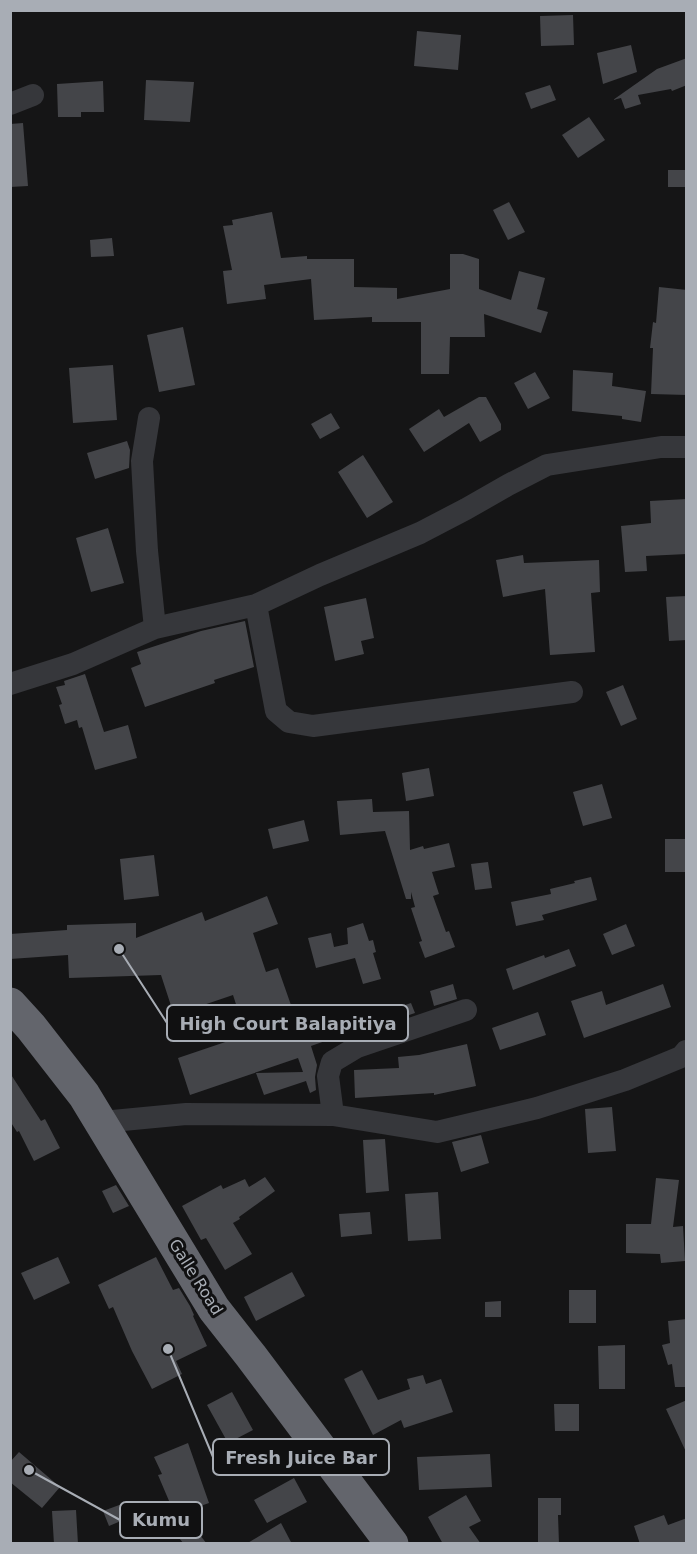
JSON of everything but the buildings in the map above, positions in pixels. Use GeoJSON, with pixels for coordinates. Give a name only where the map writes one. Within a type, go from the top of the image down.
{"type":"FeatureCollection","features":[{"type":"Feature","properties":{"kind":"highway","name":"Galle Road"},"geometry":{"type":"LineString","coordinates":[[10,1004],[84,1095],[214,1309],[393,1544]]}},
{"type":"Feature","properties":{"kind":"street"},"geometry":{"type":"LineString","coordinates":[[10,104],[33,96]]}},
{"type":"Feature","properties":{"kind":"street"},"geometry":{"type":"LineString","coordinates":[[149,418],[142,461],[147,551],[155,628]]}},
{"type":"Feature","properties":{"kind":"street"},"geometry":{"type":"LineString","coordinates":[[10,684],[73,664],[155,628],[256,605],[420,533],[548,465],[661,447],[687,447]]}},
{"type":"Feature","properties":{"kind":"street"},"geometry":{"type":"LineString","coordinates":[[256,605],[276,711],[289,722],[313,726],[572,692]]}},
{"type":"Feature","properties":{"kind":"street"},"geometry":{"type":"LineString","coordinates":[[333,1115],[328,1076],[332,1062],[357,1047],[466,1010]]}},
{"type":"Feature","properties":{"kind":"street"},"geometry":{"type":"LineString","coordinates":[[102,1122],[186,1114],[333,1115],[437,1132],[537,1108],[626,1080],[681,1057],[687,1051]]}},
{"type":"Feature","properties":{"kind":"place","name":"High Court Balapitiya"},"geometry":{"type":"Point","coordinates":[119,949]}},
{"type":"Feature","properties":{"kind":"place","name":"Fresh Juice Bar"},"geometry":{"type":"Point","coordinates":[168,1349]}},
{"type":"Feature","properties":{"kind":"place","name":"Kumu"},"geometry":{"type":"Point","coordinates":[29,1470]}}]}
